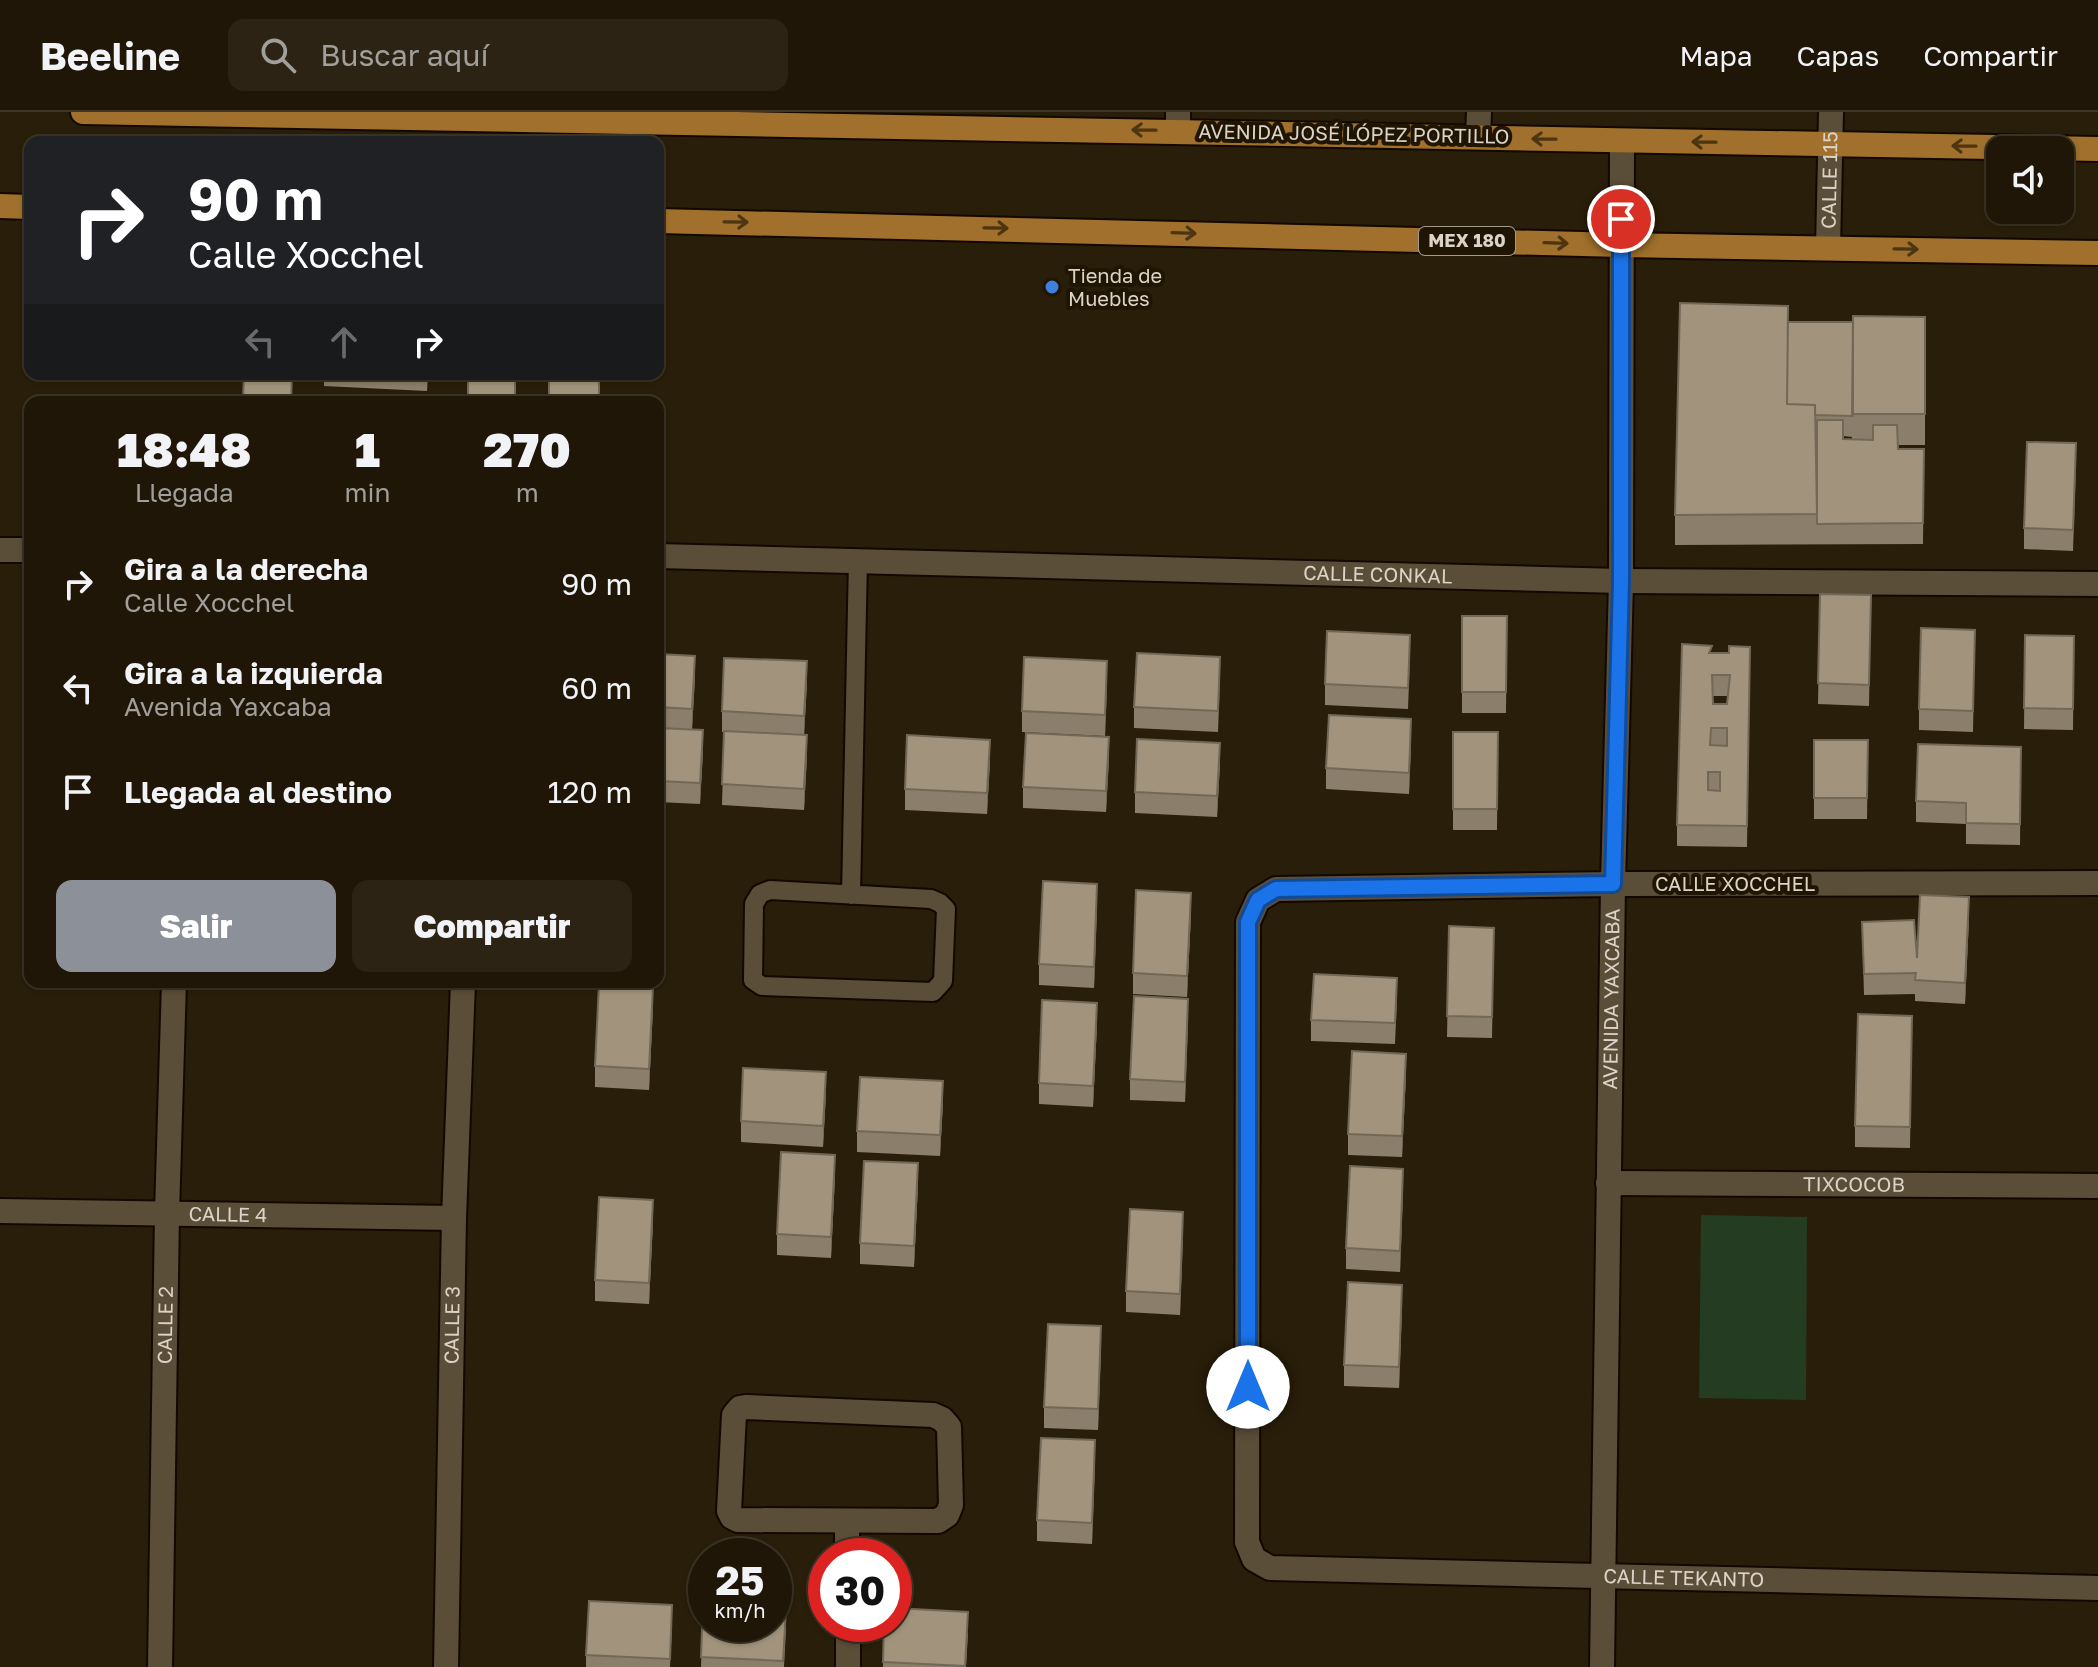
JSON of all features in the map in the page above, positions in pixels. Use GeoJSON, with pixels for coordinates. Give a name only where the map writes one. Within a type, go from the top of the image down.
{"type":"FeatureCollection","features":[{"type":"Feature","properties":{"kind":"main road","name":"AVENIDA JOSÉ LÓPEZ PORTILLO"},"geometry":{"type":"LineString","coordinates":[[83,112],[1178,121],[1478,137],[2098,149]]}},
{"type":"Feature","properties":{"kind":"main road"},"geometry":{"type":"LineString","coordinates":[[0,206],[24,207]]}},
{"type":"Feature","properties":{"kind":"main road","name":"MEX 180"},"geometry":{"type":"LineString","coordinates":[[664,221],[1621,245],[2098,253]]}},
{"type":"Feature","properties":{"kind":"street"},"geometry":{"type":"LineString","coordinates":[[1478,137],[1479,112]]}},
{"type":"Feature","properties":{"kind":"street","name":"CALLE 115"},"geometry":{"type":"LineString","coordinates":[[1828,248],[1831,112]]}},
{"type":"Feature","properties":{"kind":"street","name":"AVENIDA YAXCABA"},"geometry":{"type":"LineString","coordinates":[[1602,1667],[1613,884],[1621,581],[1622,141]]}},
{"type":"Feature","properties":{"kind":"street"},"geometry":{"type":"LineString","coordinates":[[0,550],[24,550]]}},
{"type":"Feature","properties":{"kind":"street","name":"CALLE CONKAL"},"geometry":{"type":"LineString","coordinates":[[664,556],[1621,581],[2098,584]]}},
{"type":"Feature","properties":{"kind":"street","name":"CALLE XOCCHEL"},"geometry":{"type":"LineString","coordinates":[[1270,1568],[1254,1559],[1247,1542],[1248,922],[1258,900],[1276,889],[1613,884],[2098,883]]}},
{"type":"Feature","properties":{"kind":"street","name":"CALLE 2"},"geometry":{"type":"LineString","coordinates":[[160,1667],[174,988]]}},
{"type":"Feature","properties":{"kind":"street","name":"CALLE 3"},"geometry":{"type":"LineString","coordinates":[[446,1667],[454,1218],[463,988]]}},
{"type":"Feature","properties":{"kind":"street","name":"TIXCOCOB"},"geometry":{"type":"LineString","coordinates":[[1608,1183],[2098,1186]]}},
{"type":"Feature","properties":{"kind":"street","name":"CALLE 4"},"geometry":{"type":"LineString","coordinates":[[0,1211],[454,1218]]}},
{"type":"Feature","properties":{"kind":"street"},"geometry":{"type":"LineString","coordinates":[[740,1408],[933,1415],[942,1419],[949,1427],[951,1505],[947,1515],[938,1521],[847,1521],[738,1520],[732,1517],[729,1511],[734,1415],[740,1408]]}},
{"type":"Feature","properties":{"kind":"street"},"geometry":{"type":"LineString","coordinates":[[847,1521],[847,1538]]}},
{"type":"Feature","properties":{"kind":"street","name":"CALLE TEKANTO"},"geometry":{"type":"LineString","coordinates":[[1270,1568],[2098,1588]]}},
{"type":"Feature","properties":{"kind":"street"},"geometry":{"type":"LineString","coordinates":[[848,1642],[848,1667]]}},
{"type":"Feature","properties":{"kind":"lane"},"geometry":{"type":"LineString","coordinates":[[851,895],[858,559]]}},
{"type":"Feature","properties":{"kind":"lane"},"geometry":{"type":"LineString","coordinates":[[770,890],[851,895],[931,899],[946,909],[943,981],[939,988],[933,992],[757,984],[753,980],[754,904],[760,894],[770,890]]}},
{"type":"Feature","properties":{"kind":"green space"},"geometry":{"type":"Polygon","coordinates":[[[1701,1215],[1807,1217],[1806,1400],[1699,1398],[1701,1215]]]}},
{"type":"Feature","properties":{"kind":"building"},"geometry":{"type":"Polygon","coordinates":[[[1680,303],[1788,306],[1787,404],[1815,405],[1817,514],[1675,515],[1680,303]]]}},
{"type":"Feature","properties":{"kind":"building"},"geometry":{"type":"Polygon","coordinates":[[[1853,316],[1925,317],[1925,414],[1852,414],[1853,316]]]}},
{"type":"Feature","properties":{"kind":"building"},"geometry":{"type":"Polygon","coordinates":[[[1788,322],[1853,322],[1853,416],[1815,415],[1815,405],[1787,404],[1788,322]]]}},
{"type":"Feature","properties":{"kind":"building"},"geometry":{"type":"Polygon","coordinates":[[[244,380],[292,380],[291,396],[243,396],[244,380]]]}},
{"type":"Feature","properties":{"kind":"building"},"geometry":{"type":"Polygon","coordinates":[[[468,380],[515,380],[515,396],[468,396],[468,380]]]}},
{"type":"Feature","properties":{"kind":"building"},"geometry":{"type":"Polygon","coordinates":[[[549,380],[599,380],[599,396],[549,396],[549,380]]]}},
{"type":"Feature","properties":{"kind":"building"},"geometry":{"type":"Polygon","coordinates":[[[1817,420],[1843,420],[1843,439],[1873,440],[1873,425],[1897,425],[1898,449],[1924,449],[1923,523],[1817,524],[1817,420]]]}},
{"type":"Feature","properties":{"kind":"building"},"geometry":{"type":"Polygon","coordinates":[[[2027,442],[2076,443],[2073,530],[2024,528],[2027,442]]]}},
{"type":"Feature","properties":{"kind":"building"},"geometry":{"type":"Polygon","coordinates":[[[1820,594],[1871,595],[1869,685],[1818,683],[1820,594]]]}},
{"type":"Feature","properties":{"kind":"building"},"geometry":{"type":"Polygon","coordinates":[[[1462,616],[1507,616],[1506,692],[1462,692],[1462,616]]]}},
{"type":"Feature","properties":{"kind":"building"},"geometry":{"type":"Polygon","coordinates":[[[1921,628],[1975,630],[1973,711],[1919,709],[1921,628]]]}},
{"type":"Feature","properties":{"kind":"building"},"geometry":{"type":"Polygon","coordinates":[[[1327,631],[1410,635],[1408,688],[1325,684],[1327,631]]]}},
{"type":"Feature","properties":{"kind":"building"},"geometry":{"type":"Polygon","coordinates":[[[2025,635],[2074,636],[2073,709],[2024,708],[2025,635]]]}},
{"type":"Feature","properties":{"kind":"building"},"geometry":{"type":"Polygon","coordinates":[[[1682,644],[1712,646],[1709,653],[1729,653],[1729,646],[1750,647],[1747,826],[1677,825],[1682,644]],[[1712,675],[1713,704],[1727,704],[1730,675],[1712,675]],[[1711,728],[1710,745],[1727,746],[1727,728],[1711,728]],[[1708,772],[1708,790],[1720,791],[1720,772],[1708,772]]]}},
{"type":"Feature","properties":{"kind":"building"},"geometry":{"type":"Polygon","coordinates":[[[1137,653],[1220,657],[1218,711],[1134,707],[1137,653]]]}},
{"type":"Feature","properties":{"kind":"building"},"geometry":{"type":"Polygon","coordinates":[[[664,654],[695,656],[692,709],[664,707],[664,654]]]}},
{"type":"Feature","properties":{"kind":"building"},"geometry":{"type":"Polygon","coordinates":[[[1024,657],[1107,661],[1105,715],[1022,711],[1024,657]]]}},
{"type":"Feature","properties":{"kind":"building"},"geometry":{"type":"Polygon","coordinates":[[[724,658],[807,661],[804,716],[722,711],[724,658]]]}},
{"type":"Feature","properties":{"kind":"building"},"geometry":{"type":"Polygon","coordinates":[[[1329,715],[1411,719],[1409,773],[1326,768],[1329,715]]]}},
{"type":"Feature","properties":{"kind":"building"},"geometry":{"type":"Polygon","coordinates":[[[664,728],[703,730],[700,783],[664,781],[664,728]]]}},
{"type":"Feature","properties":{"kind":"building"},"geometry":{"type":"Polygon","coordinates":[[[724,731],[807,735],[804,789],[722,784],[724,731]]]}},
{"type":"Feature","properties":{"kind":"building"},"geometry":{"type":"Polygon","coordinates":[[[1453,732],[1498,732],[1497,809],[1453,809],[1453,732]]]}},
{"type":"Feature","properties":{"kind":"building"},"geometry":{"type":"Polygon","coordinates":[[[1026,733],[1109,737],[1106,791],[1023,787],[1026,733]]]}},
{"type":"Feature","properties":{"kind":"building"},"geometry":{"type":"Polygon","coordinates":[[[907,735],[990,740],[987,793],[905,789],[907,735]]]}},
{"type":"Feature","properties":{"kind":"building"},"geometry":{"type":"Polygon","coordinates":[[[1137,739],[1220,743],[1217,796],[1135,792],[1137,739]]]}},
{"type":"Feature","properties":{"kind":"building"},"geometry":{"type":"Polygon","coordinates":[[[1814,740],[1868,740],[1867,798],[1814,798],[1814,740]]]}},
{"type":"Feature","properties":{"kind":"building"},"geometry":{"type":"Polygon","coordinates":[[[1918,744],[2021,747],[2020,824],[1966,823],[1966,803],[1916,801],[1918,744]]]}},
{"type":"Feature","properties":{"kind":"building"},"geometry":{"type":"Polygon","coordinates":[[[1043,881],[1097,884],[1094,967],[1039,964],[1043,881]]]}},
{"type":"Feature","properties":{"kind":"building"},"geometry":{"type":"Polygon","coordinates":[[[1136,890],[1191,893],[1187,976],[1133,973],[1136,890]]]}},
{"type":"Feature","properties":{"kind":"building"},"geometry":{"type":"Polygon","coordinates":[[[1920,895],[1969,897],[1965,983],[1915,980],[1916,973],[1864,974],[1862,922],[1914,920],[1917,958],[1920,895]]]}},
{"type":"Feature","properties":{"kind":"building"},"geometry":{"type":"Polygon","coordinates":[[[1449,926],[1494,928],[1492,1017],[1447,1016],[1449,926]]]}},
{"type":"Feature","properties":{"kind":"building"},"geometry":{"type":"Polygon","coordinates":[[[1314,974],[1397,978],[1395,1023],[1311,1020],[1314,974]]]}},
{"type":"Feature","properties":{"kind":"building"},"geometry":{"type":"Polygon","coordinates":[[[599,988],[653,988],[649,1069],[595,1066],[599,988]]]}},
{"type":"Feature","properties":{"kind":"building"},"geometry":{"type":"Polygon","coordinates":[[[1134,996],[1188,999],[1185,1082],[1130,1079],[1134,996]]]}},
{"type":"Feature","properties":{"kind":"building"},"geometry":{"type":"Polygon","coordinates":[[[1042,1000],[1097,1003],[1093,1086],[1039,1083],[1042,1000]]]}},
{"type":"Feature","properties":{"kind":"building"},"geometry":{"type":"Polygon","coordinates":[[[1858,1014],[1912,1016],[1910,1127],[1855,1126],[1858,1014]]]}},
{"type":"Feature","properties":{"kind":"building"},"geometry":{"type":"Polygon","coordinates":[[[1352,1051],[1406,1054],[1402,1136],[1348,1134],[1352,1051]]]}},
{"type":"Feature","properties":{"kind":"building"},"geometry":{"type":"Polygon","coordinates":[[[743,1068],[826,1072],[823,1126],[741,1121],[743,1068]]]}},
{"type":"Feature","properties":{"kind":"building"},"geometry":{"type":"Polygon","coordinates":[[[860,1077],[943,1081],[940,1135],[857,1131],[860,1077]]]}},
{"type":"Feature","properties":{"kind":"building"},"geometry":{"type":"Polygon","coordinates":[[[781,1152],[835,1155],[831,1237],[777,1234],[781,1152]]]}},
{"type":"Feature","properties":{"kind":"building"},"geometry":{"type":"Polygon","coordinates":[[[864,1161],[918,1163],[914,1246],[860,1243],[864,1161]]]}},
{"type":"Feature","properties":{"kind":"building"},"geometry":{"type":"Polygon","coordinates":[[[1350,1166],[1403,1169],[1400,1251],[1346,1248],[1350,1166]]]}},
{"type":"Feature","properties":{"kind":"building"},"geometry":{"type":"Polygon","coordinates":[[[599,1197],[653,1200],[649,1283],[595,1280],[599,1197]]]}},
{"type":"Feature","properties":{"kind":"building"},"geometry":{"type":"Polygon","coordinates":[[[1130,1209],[1183,1212],[1180,1294],[1126,1291],[1130,1209]]]}},
{"type":"Feature","properties":{"kind":"building"},"geometry":{"type":"Polygon","coordinates":[[[1348,1282],[1402,1285],[1399,1367],[1344,1365],[1348,1282]]]}},
{"type":"Feature","properties":{"kind":"building"},"geometry":{"type":"Polygon","coordinates":[[[1048,1324],[1101,1326],[1098,1409],[1044,1407],[1048,1324]]]}},
{"type":"Feature","properties":{"kind":"building"},"geometry":{"type":"Polygon","coordinates":[[[1041,1438],[1095,1440],[1092,1523],[1037,1520],[1041,1438]]]}},
{"type":"Feature","properties":{"kind":"building"},"geometry":{"type":"Polygon","coordinates":[[[589,1601],[672,1605],[670,1659],[586,1655],[589,1601]]]}},
{"type":"Feature","properties":{"kind":"building"},"geometry":{"type":"Polygon","coordinates":[[[912,1609],[968,1612],[965,1666],[883,1662],[884,1642],[912,1642],[912,1609]]]}},
{"type":"Feature","properties":{"kind":"building"},"geometry":{"type":"Polygon","coordinates":[[[702,1642],[784,1642],[783,1661],[701,1657],[702,1642]]]}},
{"type":"Feature","properties":{"kind":"place","name":"Tienda de Muebles"},"geometry":{"type":"Point","coordinates":[1052,287]}},
{"type":"Feature","properties":{"kind":"route"},"geometry":{"type":"LineString","coordinates":[[1248,1387],[1248,922],[1258,900],[1276,889],[1613,884],[1621,581],[1621,219]]}}]}
